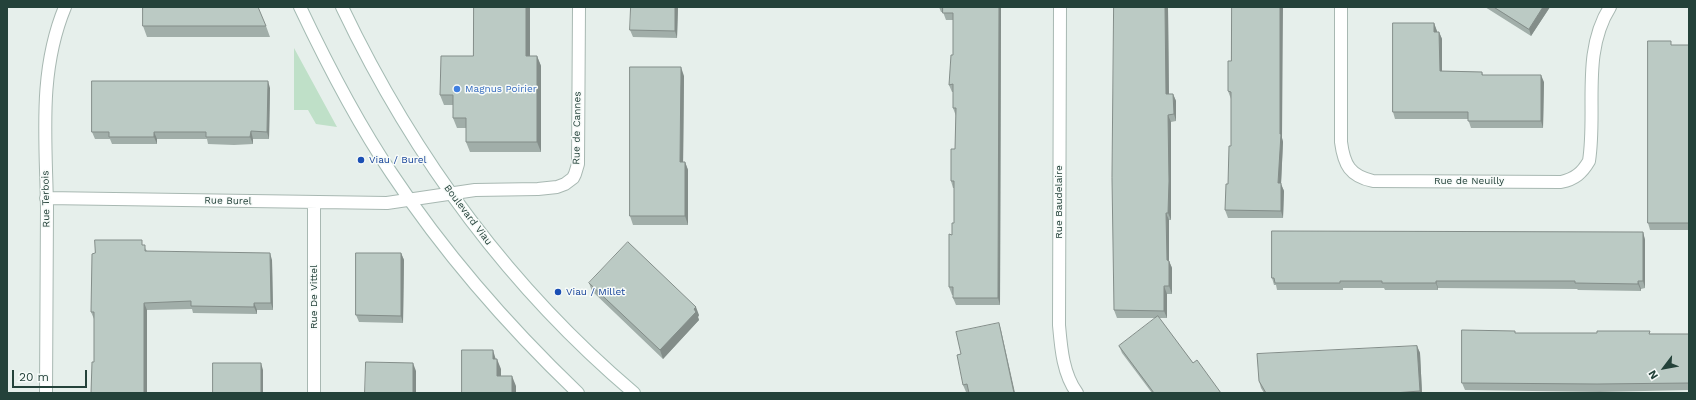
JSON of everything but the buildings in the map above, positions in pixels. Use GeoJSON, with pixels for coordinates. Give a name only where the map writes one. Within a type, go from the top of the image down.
{"type":"FeatureCollection","features":[{"type":"Feature","properties":{"kind":"street","name":"Rue Terbois"},"geometry":{"type":"LineString","coordinates":[[46,393],[46,84],[51,47],[65,7]]}},
{"type":"Feature","properties":{"kind":"street"},"geometry":{"type":"LineString","coordinates":[[300,7],[323,55],[354,112],[392,175],[410,200],[439,239],[502,314],[542,358],[578,393]]}},
{"type":"Feature","properties":{"kind":"street","name":"Boulevard Viau"},"geometry":{"type":"LineString","coordinates":[[342,7],[401,117],[452,194],[498,255],[536,299],[571,336],[634,393]]}},
{"type":"Feature","properties":{"kind":"street","name":"Rue de Cannes"},"geometry":{"type":"LineString","coordinates":[[410,200],[475,190],[548,188],[565,184],[575,174],[578,164],[579,7]]}},
{"type":"Feature","properties":{"kind":"street","name":"Rue Baudelaire"},"geometry":{"type":"LineString","coordinates":[[1060,7],[1059,325],[1063,357],[1068,375],[1077,393]]}},
{"type":"Feature","properties":{"kind":"street","name":"Rue de Neuilly"},"geometry":{"type":"LineString","coordinates":[[1342,7],[1341,142],[1344,160],[1355,174],[1373,181],[1561,182],[1576,177],[1584,170],[1589,161],[1593,65],[1596,40],[1610,7]]}},
{"type":"Feature","properties":{"kind":"street","name":"Rue Burel"},"geometry":{"type":"LineString","coordinates":[[46,198],[387,203],[410,200]]}},
{"type":"Feature","properties":{"kind":"street","name":"Rue De Vittel"},"geometry":{"type":"LineString","coordinates":[[314,202],[314,393]]}},
{"type":"Feature","properties":{"kind":"green space"},"geometry":{"type":"Polygon","coordinates":[[[294,48],[337,127],[316,124],[308,110],[294,110],[294,48]]]}},
{"type":"Feature","properties":{"kind":"place","name":"Magnus Poirier"},"geometry":{"type":"Point","coordinates":[457,89]}},
{"type":"Feature","properties":{"kind":"place","name":"Viau / Burel"},"geometry":{"type":"Point","coordinates":[361,160]}},
{"type":"Feature","properties":{"kind":"place","name":"Viau / Millet"},"geometry":{"type":"Point","coordinates":[558,292]}}]}
